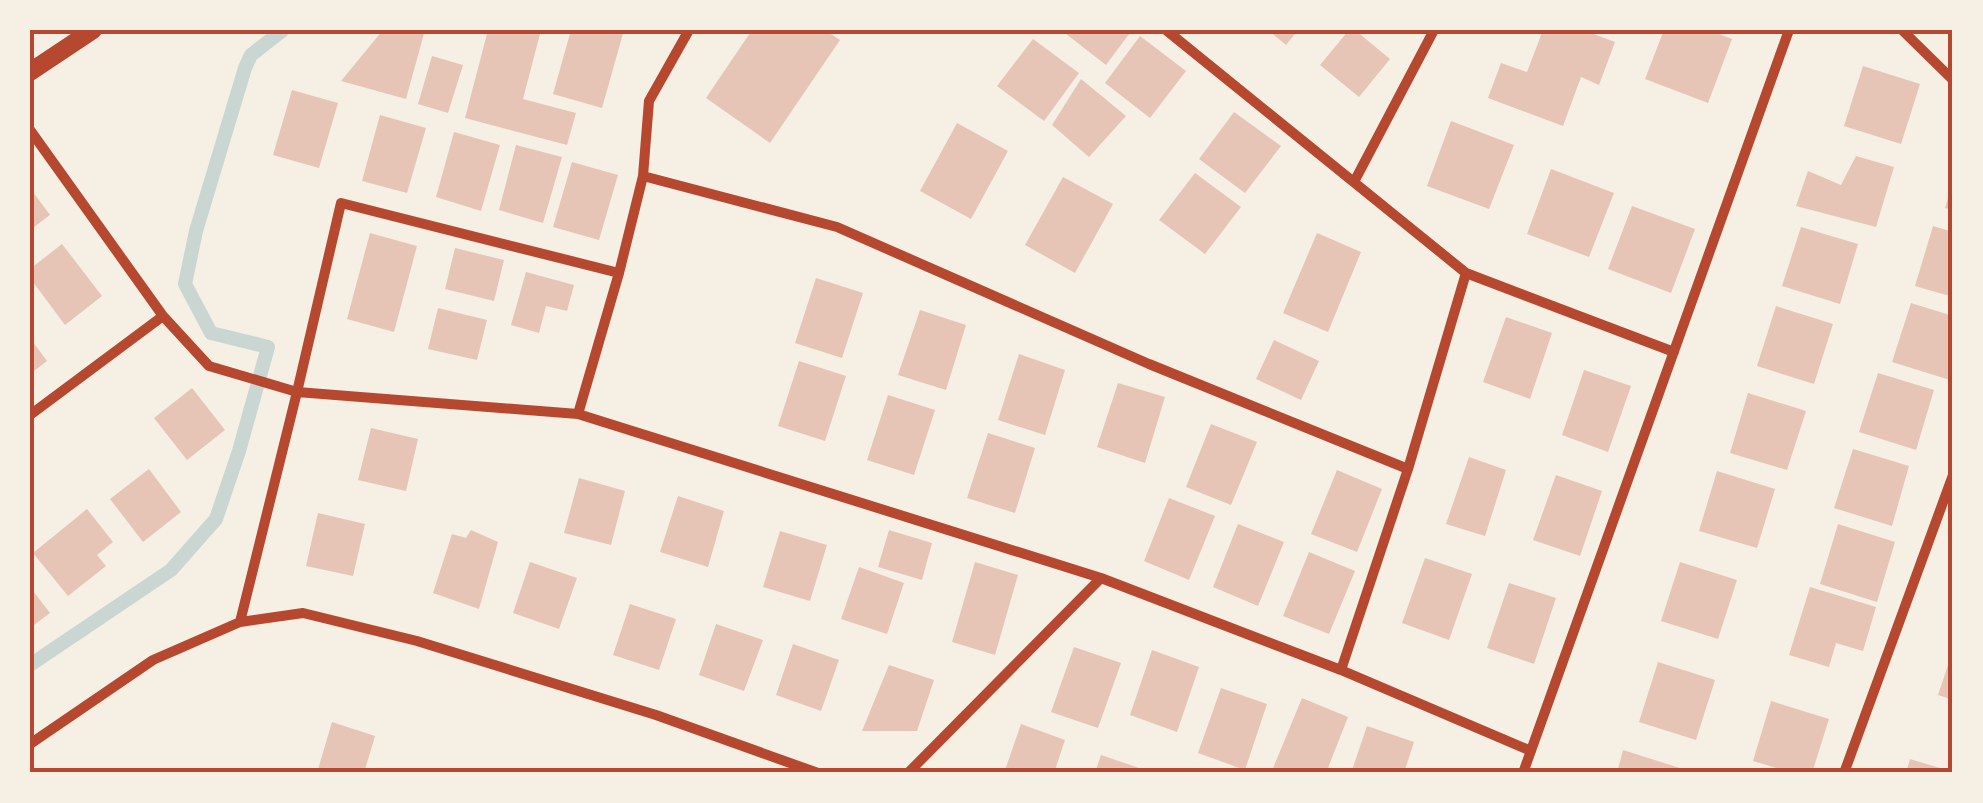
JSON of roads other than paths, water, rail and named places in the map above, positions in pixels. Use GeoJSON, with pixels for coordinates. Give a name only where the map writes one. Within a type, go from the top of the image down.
{"type":"FeatureCollection","features":[{"type":"Feature","properties":{"kind":"street"},"geometry":{"type":"LineString","coordinates":[[30,72],[92,30]]}},
{"type":"Feature","properties":{"kind":"street"},"geometry":{"type":"LineString","coordinates":[[578,414],[643,176],[649,102],[690,30]]}},
{"type":"Feature","properties":{"kind":"street"},"geometry":{"type":"LineString","coordinates":[[1166,30],[1466,272],[1674,352]]}},
{"type":"Feature","properties":{"kind":"street"},"geometry":{"type":"LineString","coordinates":[[1354,182],[1434,30]]}},
{"type":"Feature","properties":{"kind":"street"},"geometry":{"type":"LineString","coordinates":[[1523,773],[1789,30]]}},
{"type":"Feature","properties":{"kind":"street"},"geometry":{"type":"LineString","coordinates":[[1902,30],[1953,80]]}},
{"type":"Feature","properties":{"kind":"street"},"geometry":{"type":"LineString","coordinates":[[30,130],[163,316],[209,366],[293,391],[578,414],[1101,578],[1340,670],[1531,751]]}},
{"type":"Feature","properties":{"kind":"street"},"geometry":{"type":"LineString","coordinates":[[643,176],[837,226],[1149,364],[1408,469]]}},
{"type":"Feature","properties":{"kind":"street"},"geometry":{"type":"LineString","coordinates":[[240,622],[340,203],[619,273]]}},
{"type":"Feature","properties":{"kind":"street"},"geometry":{"type":"LineString","coordinates":[[1340,670],[1408,469],[1466,272]]}},
{"type":"Feature","properties":{"kind":"street"},"geometry":{"type":"LineString","coordinates":[[30,416],[163,316]]}},
{"type":"Feature","properties":{"kind":"street"},"geometry":{"type":"LineString","coordinates":[[1844,773],[1953,475]]}},
{"type":"Feature","properties":{"kind":"street"},"geometry":{"type":"LineString","coordinates":[[908,773],[1101,578]]}},
{"type":"Feature","properties":{"kind":"street"},"geometry":{"type":"LineString","coordinates":[[30,744],[154,660],[240,622],[303,613],[417,641],[656,715],[818,773]]}},
{"type":"Feature","properties":{"kind":"waterway"},"geometry":{"type":"LineString","coordinates":[[30,665],[171,570],[216,519],[268,347],[211,333],[185,284],[196,231],[245,68],[251,55],[283,30]]}}]}
